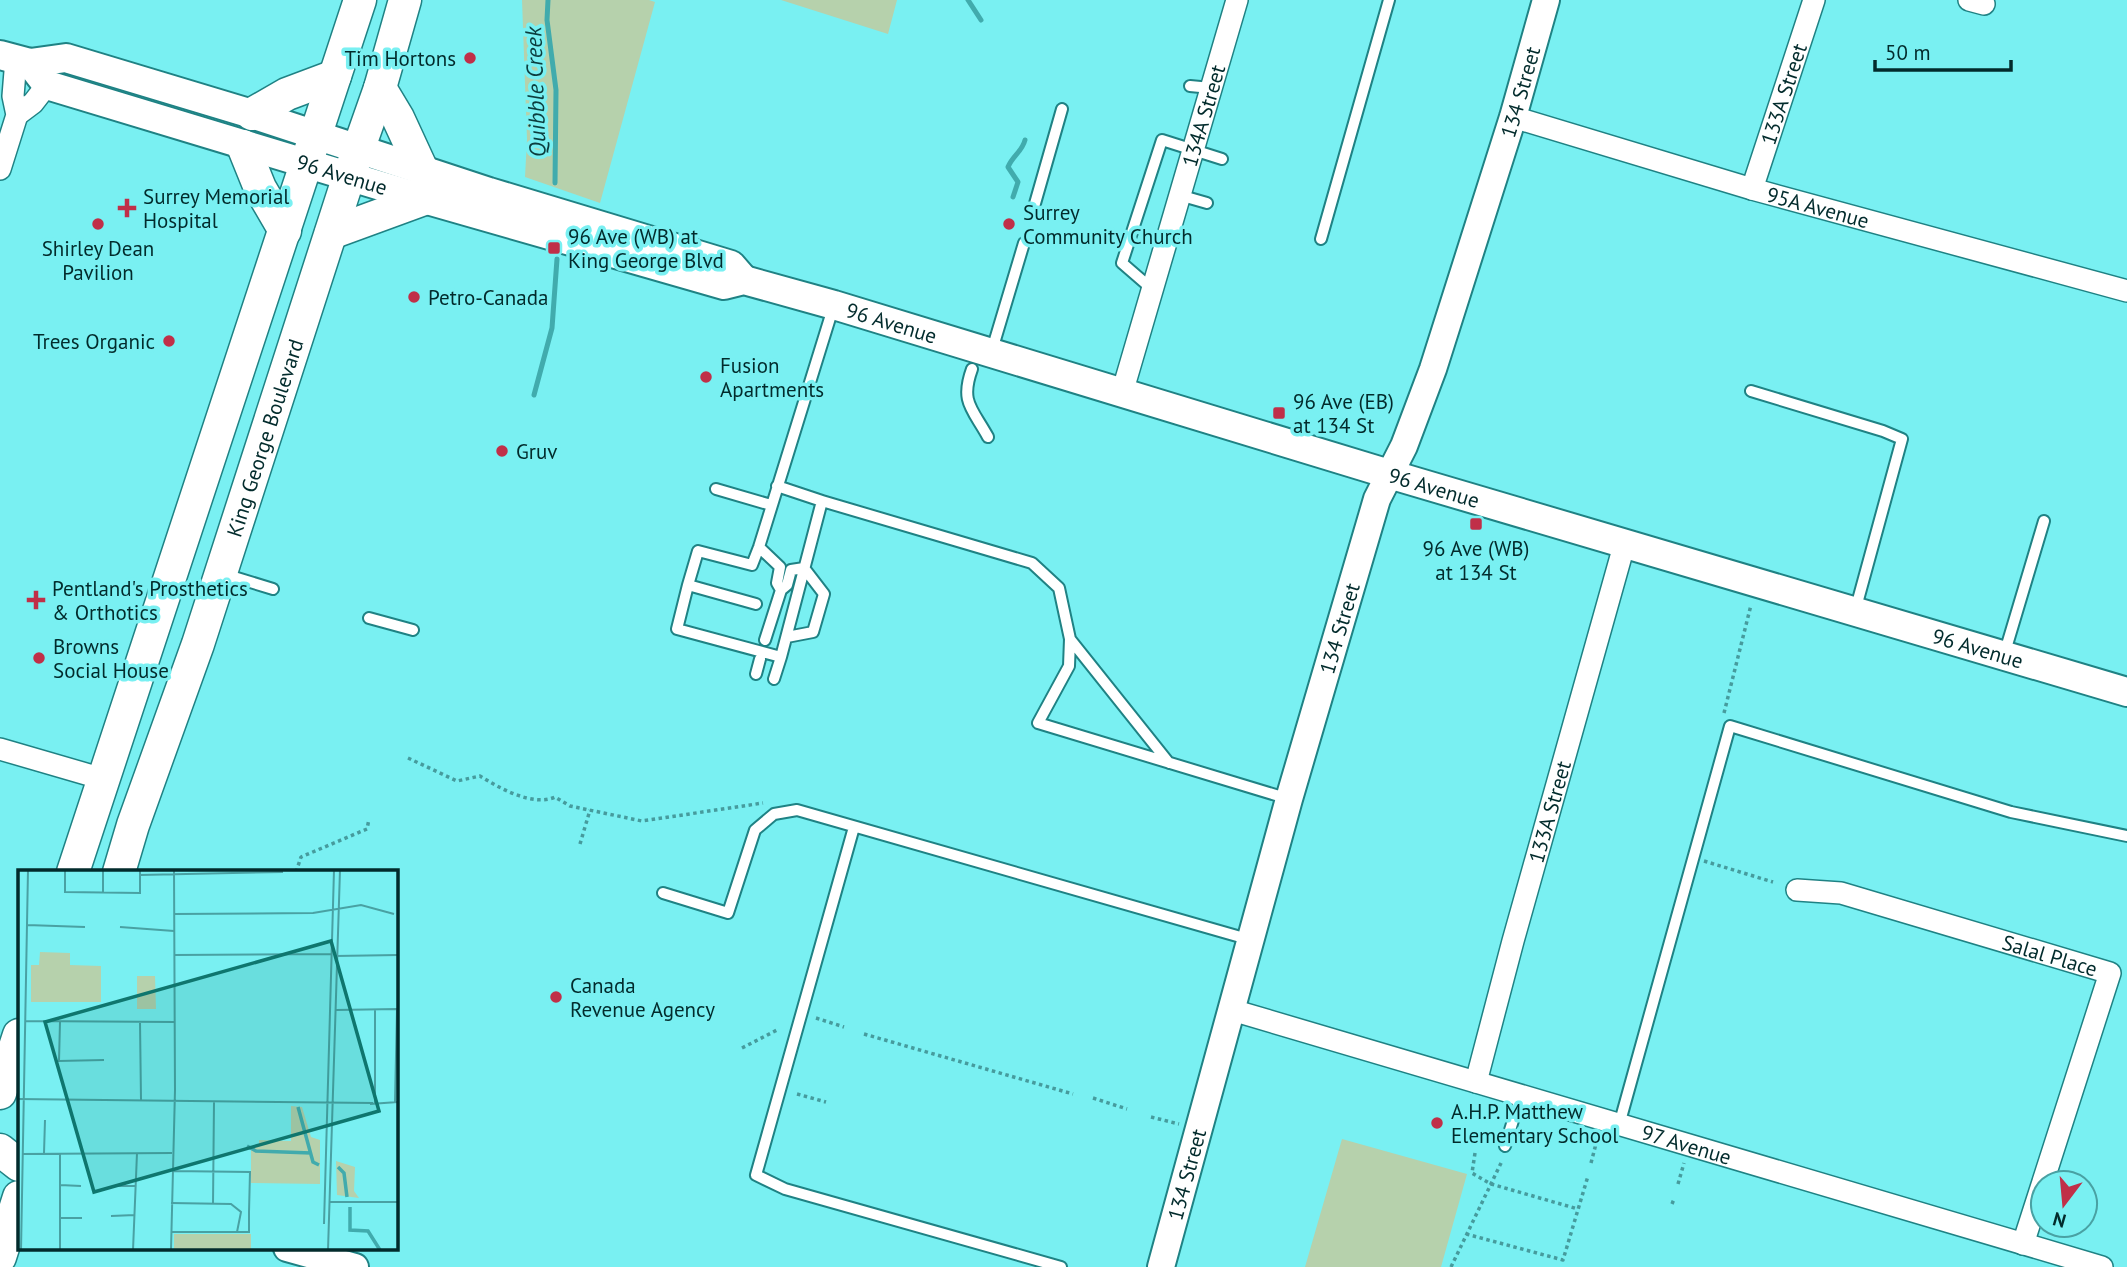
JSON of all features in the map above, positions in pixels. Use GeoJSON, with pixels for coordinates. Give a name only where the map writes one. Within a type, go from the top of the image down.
{"type":"FeatureCollection","features":[{"type":"Feature","properties":{"kind":"main road","name":"King George Boulevard"},"geometry":{"type":"LineString","coordinates":[[120,870],[221,573],[331,233],[335,76],[362,0]]}},
{"type":"Feature","properties":{"kind":"main road"},"geometry":{"type":"LineString","coordinates":[[333,156],[368,43],[362,0]]}},
{"type":"Feature","properties":{"kind":"main road","name":"King George Boulevard"},"geometry":{"type":"LineString","coordinates":[[74,870],[285,231],[380,88],[405,0]]}},
{"type":"Feature","properties":{"kind":"main road","name":"96 Avenue"},"geometry":{"type":"LineString","coordinates":[[15,59],[66,58],[252,114],[333,156],[724,285],[744,280],[834,305],[981,361],[1122,393],[2127,692]]}},
{"type":"Feature","properties":{"kind":"main road"},"geometry":{"type":"LineString","coordinates":[[15,59],[47,85]]}},
{"type":"Feature","properties":{"kind":"main road"},"geometry":{"type":"LineString","coordinates":[[252,114],[287,94],[335,76]]}},
{"type":"Feature","properties":{"kind":"main road","name":"96 Avenue"},"geometry":{"type":"LineString","coordinates":[[47,85],[243,146],[333,156]]}},
{"type":"Feature","properties":{"kind":"main road"},"geometry":{"type":"LineString","coordinates":[[331,233],[423,185],[398,118],[380,88]]}},
{"type":"Feature","properties":{"kind":"main road"},"geometry":{"type":"LineString","coordinates":[[243,146],[260,188],[285,231]]}},
{"type":"Feature","properties":{"kind":"main road"},"geometry":{"type":"LineString","coordinates":[[0,1093],[10,1057]]}},
{"type":"Feature","properties":{"kind":"main road"},"geometry":{"type":"LineString","coordinates":[[0,1150],[18,1167]]}},
{"type":"Feature","properties":{"kind":"main road"},"geometry":{"type":"LineString","coordinates":[[0,1168],[18,1168]]}},
{"type":"Feature","properties":{"kind":"main road"},"geometry":{"type":"LineString","coordinates":[[0,1257],[18,1200]]}},
{"type":"Feature","properties":{"kind":"street","name":"134A Street"},"geometry":{"type":"LineString","coordinates":[[1122,393],[1192,150],[1200,87],[1237,0]]}},
{"type":"Feature","properties":{"kind":"street","name":"134 Street"},"geometry":{"type":"LineString","coordinates":[[1161,1267],[1289,799],[1377,499],[1404,446],[1433,369],[1513,117],[1546,0]]}},
{"type":"Feature","properties":{"kind":"street","name":"133A Street"},"geometry":{"type":"LineString","coordinates":[[1752,189],[1814,0]]}},
{"type":"Feature","properties":{"kind":"street"},"geometry":{"type":"LineString","coordinates":[[0,169],[17,115],[13,96],[15,59]]}},
{"type":"Feature","properties":{"kind":"street"},"geometry":{"type":"LineString","coordinates":[[17,115],[33,103],[47,85]]}},
{"type":"Feature","properties":{"kind":"street","name":"95A Avenue"},"geometry":{"type":"LineString","coordinates":[[1513,117],[1752,189],[2127,291]]}},
{"type":"Feature","properties":{"kind":"street","name":"133A Street"},"geometry":{"type":"LineString","coordinates":[[1476,1082],[1520,914],[1625,542]]}},
{"type":"Feature","properties":{"kind":"street"},"geometry":{"type":"LineString","coordinates":[[0,749],[103,779]]}},
{"type":"Feature","properties":{"kind":"street","name":"Salal Place"},"geometry":{"type":"LineString","coordinates":[[1797,890],[1841,893],[2110,973],[2023,1244]]}},
{"type":"Feature","properties":{"kind":"street","name":"97 Avenue"},"geometry":{"type":"LineString","coordinates":[[1232,1010],[2102,1267]]}},
{"type":"Feature","properties":{"kind":"street"},"geometry":{"type":"LineString","coordinates":[[294,1250],[355,1267]]}},
{"type":"Feature","properties":{"kind":"lane"},"geometry":{"type":"LineString","coordinates":[[1321,239],[1389,0]]}},
{"type":"Feature","properties":{"kind":"lane"},"geometry":{"type":"LineString","coordinates":[[1034,208],[1062,109]]}},
{"type":"Feature","properties":{"kind":"lane"},"geometry":{"type":"LineString","coordinates":[[1152,289],[1122,263],[1162,140],[1222,159]]}},
{"type":"Feature","properties":{"kind":"lane"},"geometry":{"type":"LineString","coordinates":[[1179,195],[1207,203]]}},
{"type":"Feature","properties":{"kind":"lane"},"geometry":{"type":"LineString","coordinates":[[988,437],[966,397],[965,388],[981,361],[1024,243]]}},
{"type":"Feature","properties":{"kind":"lane"},"geometry":{"type":"LineString","coordinates":[[781,657],[677,629],[698,551],[752,565],[760,547],[834,305]]}},
{"type":"Feature","properties":{"kind":"lane"},"geometry":{"type":"LineString","coordinates":[[1751,391],[1902,439],[1855,611]]}},
{"type":"Feature","properties":{"kind":"lane"},"geometry":{"type":"LineString","coordinates":[[777,486],[1032,564],[1059,588],[1070,639],[1069,666],[1038,723],[1289,799]]}},
{"type":"Feature","properties":{"kind":"lane"},"geometry":{"type":"LineString","coordinates":[[716,489],[771,505]]}},
{"type":"Feature","properties":{"kind":"lane"},"geometry":{"type":"LineString","coordinates":[[774,679],[822,501]]}},
{"type":"Feature","properties":{"kind":"lane"},"geometry":{"type":"LineString","coordinates":[[2004,655],[2044,521]]}},
{"type":"Feature","properties":{"kind":"lane"},"geometry":{"type":"LineString","coordinates":[[760,547],[780,567],[776,583],[781,590]]}},
{"type":"Feature","properties":{"kind":"lane"},"geometry":{"type":"LineString","coordinates":[[765,640],[781,590],[788,584],[792,570],[804,568]]}},
{"type":"Feature","properties":{"kind":"lane"},"geometry":{"type":"LineString","coordinates":[[787,637],[813,632],[824,594],[804,568]]}},
{"type":"Feature","properties":{"kind":"lane"},"geometry":{"type":"LineString","coordinates":[[221,573],[273,589]]}},
{"type":"Feature","properties":{"kind":"lane"},"geometry":{"type":"LineString","coordinates":[[688,585],[756,604]]}},
{"type":"Feature","properties":{"kind":"lane"},"geometry":{"type":"LineString","coordinates":[[369,618],[413,630]]}},
{"type":"Feature","properties":{"kind":"lane"},"geometry":{"type":"LineString","coordinates":[[1070,639],[1169,763]]}},
{"type":"Feature","properties":{"kind":"lane"},"geometry":{"type":"LineString","coordinates":[[756,674],[760,659]]}},
{"type":"Feature","properties":{"kind":"lane"},"geometry":{"type":"LineString","coordinates":[[1619,1125],[1730,726],[2011,812],[2127,836]]}},
{"type":"Feature","properties":{"kind":"lane"},"geometry":{"type":"LineString","coordinates":[[663,893],[728,913],[755,830],[774,814],[797,810],[1251,940]]}},
{"type":"Feature","properties":{"kind":"lane"},"geometry":{"type":"LineString","coordinates":[[854,827],[756,1175],[785,1189],[1061,1267]]}},
{"type":"Feature","properties":{"kind":"lane"},"geometry":{"type":"LineString","coordinates":[[1504,1146],[1521,1095]]}},
{"type":"Feature","properties":{"kind":"path"},"geometry":{"type":"LineString","coordinates":[[1723,718],[1751,603]]}},
{"type":"Feature","properties":{"kind":"path"},"geometry":{"type":"LineString","coordinates":[[408,758],[457,780],[480,776],[503,790],[545,802],[555,797],[570,806],[642,821],[764,803],[768,806]]}},
{"type":"Feature","properties":{"kind":"path"},"geometry":{"type":"LineString","coordinates":[[580,844],[590,810]]}},
{"type":"Feature","properties":{"kind":"path"},"geometry":{"type":"LineString","coordinates":[[297,870],[301,857],[367,829],[369,819]]}},
{"type":"Feature","properties":{"kind":"path"},"geometry":{"type":"LineString","coordinates":[[1701,860],[1773,882]]}},
{"type":"Feature","properties":{"kind":"path"},"geometry":{"type":"LineString","coordinates":[[817,1018],[844,1027]]}},
{"type":"Feature","properties":{"kind":"path"},"geometry":{"type":"LineString","coordinates":[[742,1048],[779,1029]]}},
{"type":"Feature","properties":{"kind":"path"},"geometry":{"type":"LineString","coordinates":[[864,1034],[1073,1094]]}},
{"type":"Feature","properties":{"kind":"path"},"geometry":{"type":"LineString","coordinates":[[797,1094],[826,1102]]}},
{"type":"Feature","properties":{"kind":"path"},"geometry":{"type":"LineString","coordinates":[[1093,1098],[1127,1109]]}},
{"type":"Feature","properties":{"kind":"path"},"geometry":{"type":"LineString","coordinates":[[1150,1117],[1179,1124]]}},
{"type":"Feature","properties":{"kind":"path"},"geometry":{"type":"LineString","coordinates":[[1591,1163],[1599,1134]]}},
{"type":"Feature","properties":{"kind":"path"},"geometry":{"type":"LineString","coordinates":[[1475,1153],[1472,1173],[1490,1184],[1578,1209]]}},
{"type":"Feature","properties":{"kind":"path"},"geometry":{"type":"LineString","coordinates":[[1678,1184],[1685,1158]]}},
{"type":"Feature","properties":{"kind":"path"},"geometry":{"type":"LineString","coordinates":[[1451,1267],[1502,1161]]}},
{"type":"Feature","properties":{"kind":"path"},"geometry":{"type":"LineString","coordinates":[[1466,1234],[1563,1260],[1588,1176]]}},
{"type":"Feature","properties":{"kind":"green space"},"geometry":{"type":"Polygon","coordinates":[[[522,0],[655,2],[600,203],[525,177],[527,139],[522,0]]]}},
{"type":"Feature","properties":{"kind":"green space"},"geometry":{"type":"Polygon","coordinates":[[[781,0],[897,0],[888,34],[781,0]]]}},
{"type":"Feature","properties":{"kind":"green space"},"geometry":{"type":"Polygon","coordinates":[[[1342,1139],[1467,1174],[1441,1267],[1305,1267],[1342,1139]]]}},
{"type":"Feature","properties":{"kind":"waterway","name":"Quibble Creek"},"geometry":{"type":"LineString","coordinates":[[548,0],[547,20],[556,90],[555,183]]}},
{"type":"Feature","properties":{"kind":"waterway"},"geometry":{"type":"LineString","coordinates":[[968,0],[981,20]]}},
{"type":"Feature","properties":{"kind":"waterway"},"geometry":{"type":"LineString","coordinates":[[1013,197],[1018,182],[1008,167],[1025,140]]}},
{"type":"Feature","properties":{"kind":"waterway","name":"Quibble Creek"},"geometry":{"type":"LineString","coordinates":[[534,395],[552,328],[557,259]]}},
{"type":"Feature","properties":{"kind":"place","name":"Tim Hortons"},"geometry":{"type":"Point","coordinates":[470,58]}},
{"type":"Feature","properties":{"kind":"place","name":"Surrey Memorial Hospital"},"geometry":{"type":"Point","coordinates":[127,208]}},
{"type":"Feature","properties":{"kind":"place","name":"Shirley Dean Pavilion"},"geometry":{"type":"Point","coordinates":[98,224]}},
{"type":"Feature","properties":{"kind":"place","name":"Surrey Community Church"},"geometry":{"type":"Point","coordinates":[1009,224]}},
{"type":"Feature","properties":{"kind":"place","name":"96 Ave (WB) at King George Blvd"},"geometry":{"type":"Point","coordinates":[554,248]}},
{"type":"Feature","properties":{"kind":"place","name":"Petro-Canada"},"geometry":{"type":"Point","coordinates":[414,297]}},
{"type":"Feature","properties":{"kind":"place","name":"Trees Organic"},"geometry":{"type":"Point","coordinates":[169,341]}},
{"type":"Feature","properties":{"kind":"place","name":"Fusion Apartments"},"geometry":{"type":"Point","coordinates":[706,377]}},
{"type":"Feature","properties":{"kind":"place","name":"96 Ave (EB) at 134 St"},"geometry":{"type":"Point","coordinates":[1279,413]}},
{"type":"Feature","properties":{"kind":"place","name":"Gruv"},"geometry":{"type":"Point","coordinates":[502,451]}},
{"type":"Feature","properties":{"kind":"place","name":"96 Ave (WB) at 134 St"},"geometry":{"type":"Point","coordinates":[1476,524]}},
{"type":"Feature","properties":{"kind":"place","name":"Pentland's Prosthetics & Orthotics"},"geometry":{"type":"Point","coordinates":[36,600]}},
{"type":"Feature","properties":{"kind":"place","name":"Browns Social House"},"geometry":{"type":"Point","coordinates":[39,658]}},
{"type":"Feature","properties":{"kind":"place","name":"Canada Revenue Agency"},"geometry":{"type":"Point","coordinates":[556,997]}},
{"type":"Feature","properties":{"kind":"place","name":"A.H.P. Matthew Elementary School"},"geometry":{"type":"Point","coordinates":[1437,1123]}}]}
